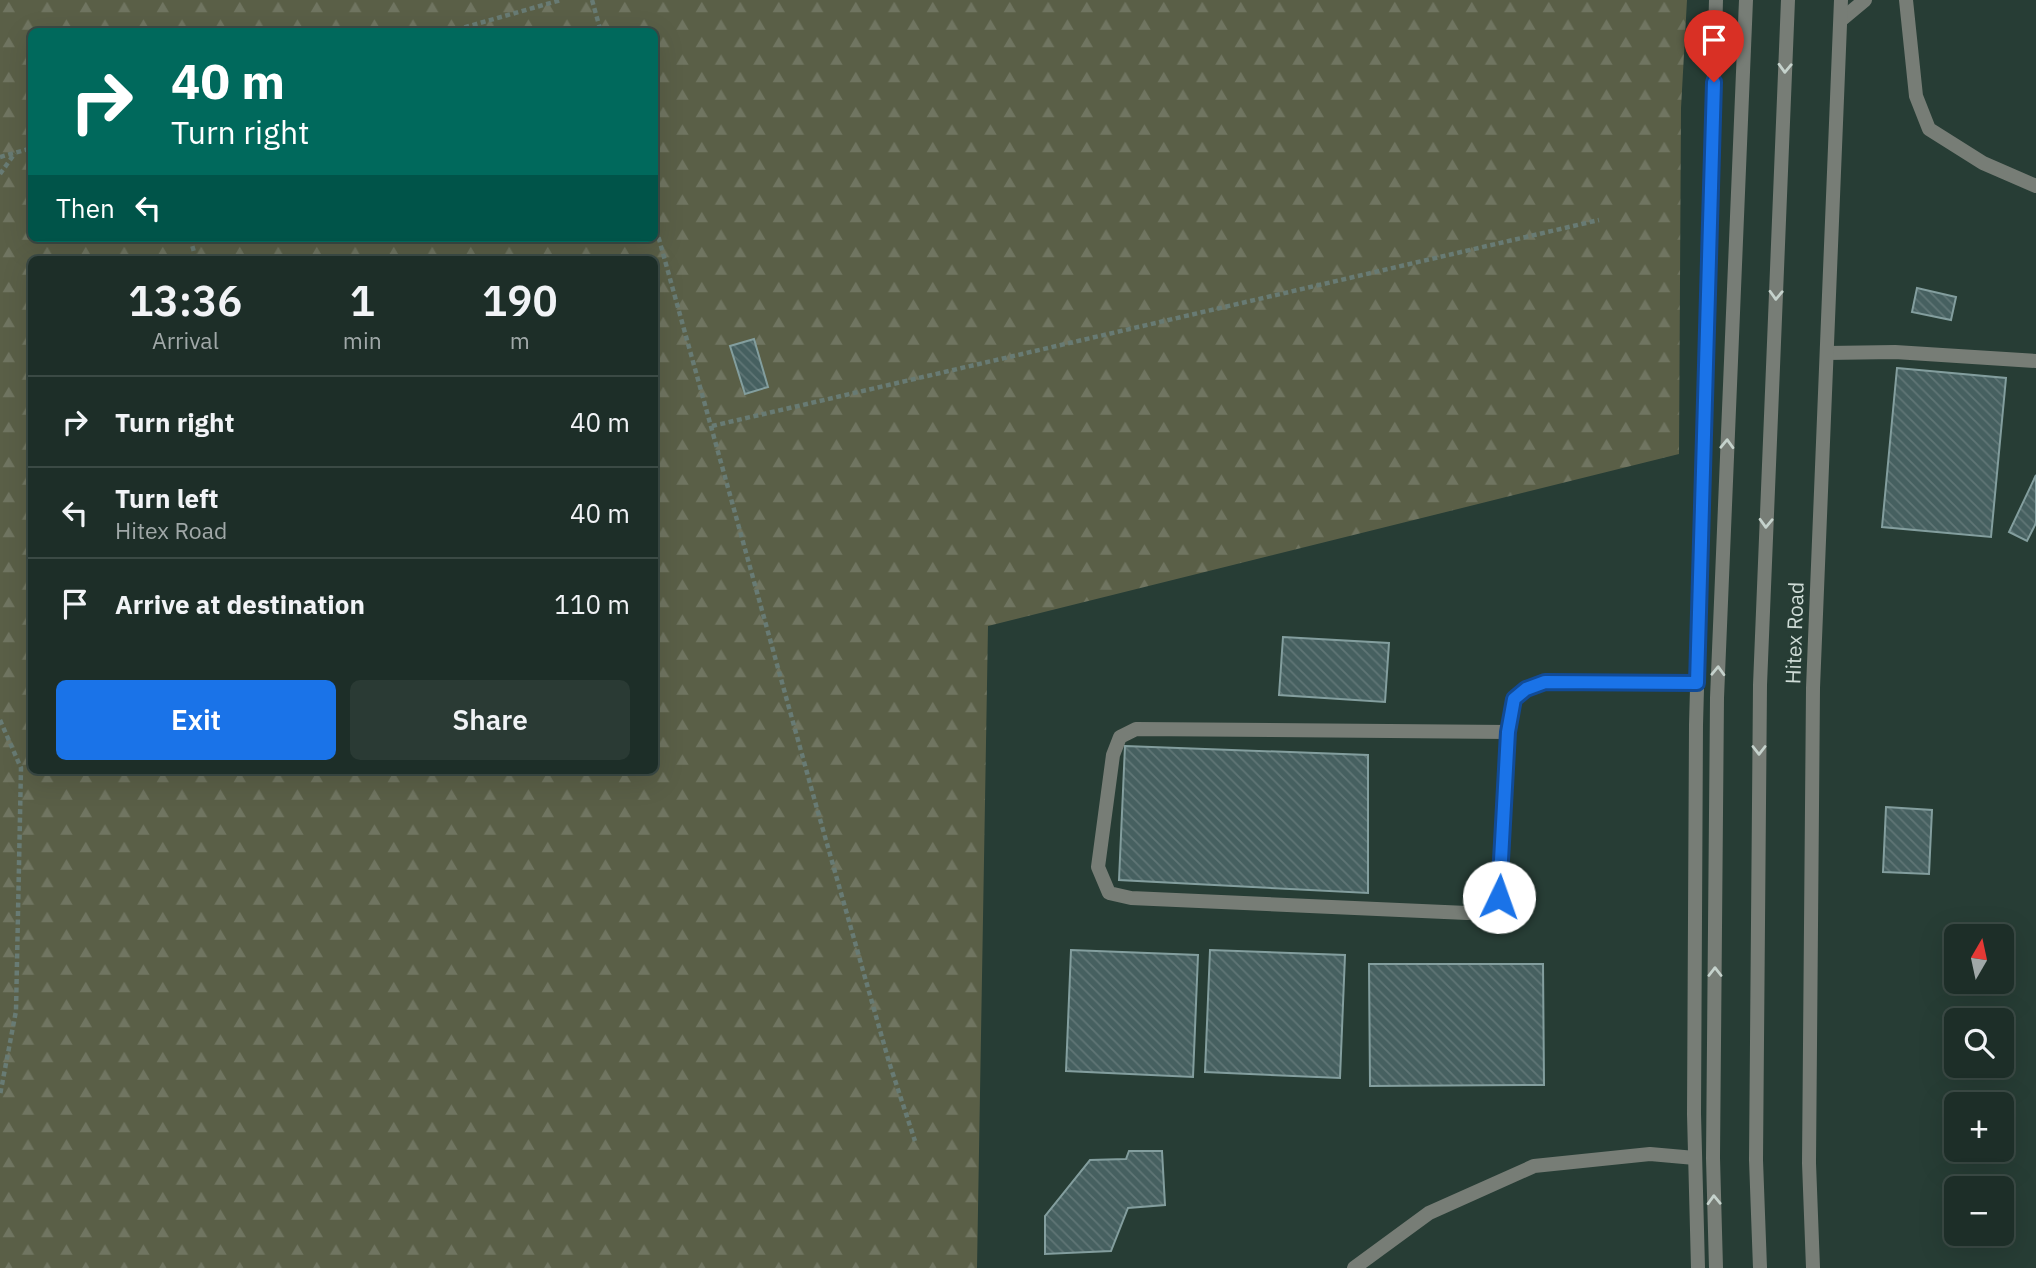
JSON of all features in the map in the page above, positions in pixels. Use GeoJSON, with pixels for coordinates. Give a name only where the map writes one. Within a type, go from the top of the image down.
{"type":"FeatureCollection","features":[{"type":"Feature","properties":{"kind":"street"},"geometry":{"type":"LineString","coordinates":[[1698,1268],[1695,1158],[1697,683],[1716,0]]}},
{"type":"Feature","properties":{"kind":"street"},"geometry":{"type":"LineString","coordinates":[[1716,1268],[1713,1158],[1717,698],[1746,0]]}},
{"type":"Feature","properties":{"kind":"street","name":"Hitex Road"},"geometry":{"type":"LineString","coordinates":[[1760,1268],[1756,1160],[1760,685],[1788,0]]}},
{"type":"Feature","properties":{"kind":"street","name":"Hitex Road"},"geometry":{"type":"LineString","coordinates":[[1813,1268],[1809,1163],[1813,688],[1842,0]]}},
{"type":"Feature","properties":{"kind":"street"},"geometry":{"type":"LineString","coordinates":[[1841,20],[1865,0]]}},
{"type":"Feature","properties":{"kind":"street"},"geometry":{"type":"LineString","coordinates":[[1906,0],[1916,96],[1929,129],[1983,163],[2036,186]]}},
{"type":"Feature","properties":{"kind":"street"},"geometry":{"type":"LineString","coordinates":[[1827,353],[1895,352],[2036,361]]}},
{"type":"Feature","properties":{"kind":"street"},"geometry":{"type":"LineString","coordinates":[[1508,732],[1136,729],[1121,737],[1113,755],[1098,867],[1110,893],[1131,898],[1484,912],[1499,897],[1508,732],[1514,699],[1526,689],[1545,682],[1697,683]]}},
{"type":"Feature","properties":{"kind":"street"},"geometry":{"type":"LineString","coordinates":[[1354,1268],[1429,1213],[1534,1166],[1650,1154],[1695,1158]]}},
{"type":"Feature","properties":{"kind":"path"},"geometry":{"type":"LineString","coordinates":[[462,28],[561,0]]}},
{"type":"Feature","properties":{"kind":"path"},"geometry":{"type":"LineString","coordinates":[[592,0],[600,28]]}},
{"type":"Feature","properties":{"kind":"path"},"geometry":{"type":"LineString","coordinates":[[0,157],[28,149]]}},
{"type":"Feature","properties":{"kind":"path"},"geometry":{"type":"LineString","coordinates":[[0,174],[15,152]]}},
{"type":"Feature","properties":{"kind":"path"},"geometry":{"type":"LineString","coordinates":[[712,426],[1599,220]]}},
{"type":"Feature","properties":{"kind":"path"},"geometry":{"type":"LineString","coordinates":[[658,236],[816,805],[889,1062],[915,1141]]}},
{"type":"Feature","properties":{"kind":"path"},"geometry":{"type":"LineString","coordinates":[[0,720],[21,768],[16,1011],[0,1095]]}},
{"type":"Feature","properties":{"kind":"green space"},"geometry":{"type":"Polygon","coordinates":[[[0,0],[1687,0],[1681,108],[1679,454],[988,626],[977,1268],[0,1268],[0,0]]]}},
{"type":"Feature","properties":{"kind":"building"},"geometry":{"type":"Polygon","coordinates":[[[1917,288],[1956,297],[1951,320],[1912,312],[1917,288]]]}},
{"type":"Feature","properties":{"kind":"building"},"geometry":{"type":"Polygon","coordinates":[[[754,339],[768,387],[745,394],[730,346],[754,339]]]}},
{"type":"Feature","properties":{"kind":"building"},"geometry":{"type":"Polygon","coordinates":[[[1897,368],[2006,378],[1991,537],[1882,527],[1897,368]]]}},
{"type":"Feature","properties":{"kind":"building"},"geometry":{"type":"Polygon","coordinates":[[[2036,475],[2036,523],[2027,541],[2009,532],[2036,475]]]}},
{"type":"Feature","properties":{"kind":"building"},"geometry":{"type":"Polygon","coordinates":[[[1283,637],[1389,643],[1385,702],[1279,695],[1283,637]]]}},
{"type":"Feature","properties":{"kind":"building"},"geometry":{"type":"Polygon","coordinates":[[[1125,746],[1368,755],[1368,893],[1119,880],[1125,746]]]}},
{"type":"Feature","properties":{"kind":"building"},"geometry":{"type":"Polygon","coordinates":[[[1886,807],[1932,810],[1929,874],[1883,872],[1886,807]]]}},
{"type":"Feature","properties":{"kind":"building"},"geometry":{"type":"Polygon","coordinates":[[[1071,950],[1198,955],[1193,1077],[1066,1071],[1071,950]]]}},
{"type":"Feature","properties":{"kind":"building"},"geometry":{"type":"Polygon","coordinates":[[[1210,950],[1345,955],[1340,1078],[1205,1072],[1210,950]]]}},
{"type":"Feature","properties":{"kind":"building"},"geometry":{"type":"Polygon","coordinates":[[[1369,964],[1543,964],[1544,1085],[1370,1086],[1369,964]]]}},
{"type":"Feature","properties":{"kind":"building"},"geometry":{"type":"Polygon","coordinates":[[[1129,1151],[1162,1151],[1165,1205],[1128,1208],[1111,1251],[1045,1254],[1045,1216],[1090,1160],[1126,1159],[1129,1151]]]}},
{"type":"Feature","properties":{"kind":"route"},"geometry":{"type":"LineString","coordinates":[[1499,897],[1508,732],[1514,699],[1526,689],[1545,682],[1697,683],[1714,82]]}}]}
